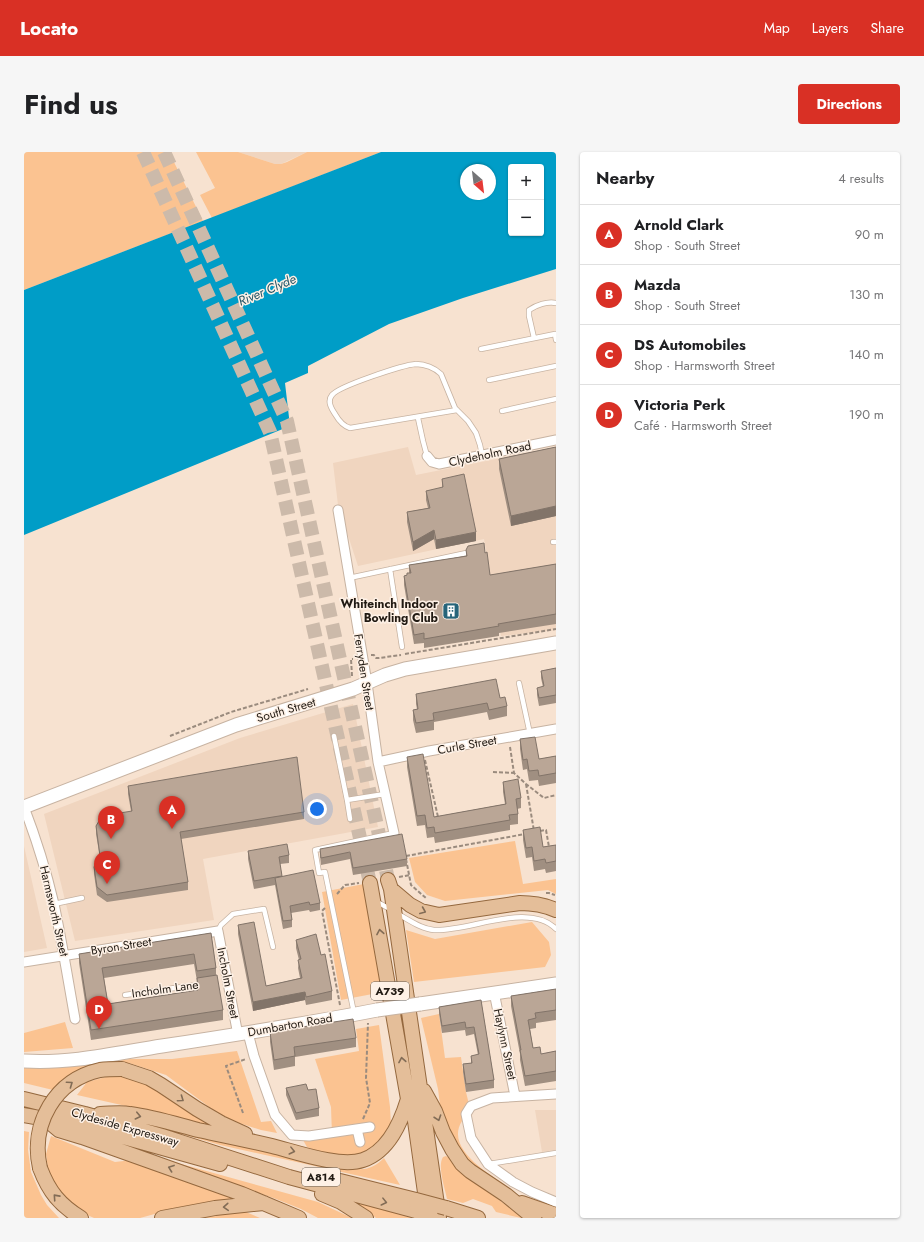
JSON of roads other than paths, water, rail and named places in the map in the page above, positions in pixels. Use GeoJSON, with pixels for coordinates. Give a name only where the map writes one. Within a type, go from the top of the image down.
{"type":"FeatureCollection","features":[{"type":"Feature","properties":{"kind":"main road","name":"A739"},"geometry":{"type":"LineString","coordinates":[[443,1213],[420,1083],[391,882],[410,905],[421,911],[439,915],[520,903],[548,906],[556,910]]}},
{"type":"Feature","properties":{"kind":"main road","name":"A739"},"geometry":{"type":"LineString","coordinates":[[365,883],[374,900],[408,1099],[414,1114],[429,1218]]}},
{"type":"Feature","properties":{"kind":"main road"},"geometry":{"type":"LineString","coordinates":[[80,1218],[70,1211],[52,1193],[45,1181],[37,1156],[37,1142],[39,1130],[48,1107],[65,1088],[88,1074],[101,1070],[122,1069],[149,1078],[212,1118],[271,1146]]}},
{"type":"Feature","properties":{"kind":"main road"},"geometry":{"type":"LineString","coordinates":[[420,1083],[435,1111],[443,1132],[457,1157],[470,1171],[506,1195],[534,1218]]}},
{"type":"Feature","properties":{"kind":"main road","name":"Clydeside Expressway"},"geometry":{"type":"LineString","coordinates":[[24,1099],[85,1114],[226,1156],[303,1181],[416,1205]]}},
{"type":"Feature","properties":{"kind":"main road"},"geometry":{"type":"LineString","coordinates":[[85,1114],[129,1114],[336,1162],[347,1163],[365,1160],[374,1155],[389,1140],[402,1117],[408,1099]]}},
{"type":"Feature","properties":{"kind":"main road"},"geometry":{"type":"LineString","coordinates":[[24,1115],[84,1126],[310,1190],[341,1202],[366,1218]]}},
{"type":"Feature","properties":{"kind":"main road"},"geometry":{"type":"LineString","coordinates":[[47,1120],[58,1130],[96,1141],[242,1194],[299,1218]]}},
{"type":"Feature","properties":{"kind":"main road"},"geometry":{"type":"LineString","coordinates":[[506,1195],[533,1207],[555,1206]]}},
{"type":"Feature","properties":{"kind":"main road"},"geometry":{"type":"LineString","coordinates":[[162,1218],[216,1208],[265,1203]]}},
{"type":"Feature","properties":{"kind":"main road"},"geometry":{"type":"LineString","coordinates":[[416,1205],[443,1213],[478,1218]]}},
{"type":"Feature","properties":{"kind":"main road"},"geometry":{"type":"LineString","coordinates":[[416,1205],[432,1218]]}},
{"type":"Feature","properties":{"kind":"street","name":"Clydeholm Road"},"geometry":{"type":"LineString","coordinates":[[427,456],[432,462],[439,464],[556,440]]}},
{"type":"Feature","properties":{"kind":"street","name":"Ferryden Street"},"geometry":{"type":"LineString","coordinates":[[338,510],[367,683],[378,762],[394,833]]}},
{"type":"Feature","properties":{"kind":"street","name":"South Street"},"geometry":{"type":"LineString","coordinates":[[24,807],[236,724],[349,691],[385,675],[405,669],[556,643]]}},
{"type":"Feature","properties":{"kind":"street","name":"Curle Street"},"geometry":{"type":"LineString","coordinates":[[378,762],[423,752],[556,729]]}},
{"type":"Feature","properties":{"kind":"street","name":"Harmsworth Street"},"geometry":{"type":"LineString","coordinates":[[24,807],[38,843],[54,904],[75,1018]]}},
{"type":"Feature","properties":{"kind":"street","name":"Byron Street"},"geometry":{"type":"LineString","coordinates":[[24,962],[218,931]]}},
{"type":"Feature","properties":{"kind":"street","name":"Incholm Street"},"geometry":{"type":"LineString","coordinates":[[218,931],[224,981],[243,1034],[254,1056],[275,1115],[292,1135],[309,1136],[363,1128],[360,1142]]}},
{"type":"Feature","properties":{"kind":"street","name":"Dumbarton Road"},"geometry":{"type":"LineString","coordinates":[[24,1061],[58,1061],[86,1058],[243,1034],[373,1011],[556,984]]}},
{"type":"Feature","properties":{"kind":"street","name":"Haylynn Street"},"geometry":{"type":"LineString","coordinates":[[494,992],[515,1096]]}},
{"type":"Feature","properties":{"kind":"street"},"geometry":{"type":"LineString","coordinates":[[555,1206],[513,1182],[488,1164],[471,1138],[466,1114],[472,1106],[492,1098],[556,1094]]}},
{"type":"Feature","properties":{"kind":"lane"},"geometry":{"type":"LineString","coordinates":[[534,338],[529,310],[551,302],[556,302]]}},
{"type":"Feature","properties":{"kind":"lane"},"geometry":{"type":"LineString","coordinates":[[481,349],[555,334],[556,340]]}},
{"type":"Feature","properties":{"kind":"lane"},"geometry":{"type":"LineString","coordinates":[[457,410],[418,418],[350,428],[346,427],[337,417],[330,404],[330,399],[332,394],[336,391],[363,380],[411,365],[422,365],[437,370],[441,374],[457,410],[468,421],[476,433],[482,455]]}},
{"type":"Feature","properties":{"kind":"lane"},"geometry":{"type":"LineString","coordinates":[[489,380],[556,366]]}},
{"type":"Feature","properties":{"kind":"lane"},"geometry":{"type":"LineString","coordinates":[[502,411],[556,399]]}},
{"type":"Feature","properties":{"kind":"lane"},"geometry":{"type":"LineString","coordinates":[[418,418],[422,441],[427,456]]}},
{"type":"Feature","properties":{"kind":"lane"},"geometry":{"type":"LineString","coordinates":[[349,578],[473,551]]}},
{"type":"Feature","properties":{"kind":"lane"},"geometry":{"type":"LineString","coordinates":[[390,569],[402,647]]}},
{"type":"Feature","properties":{"kind":"lane"},"geometry":{"type":"LineString","coordinates":[[519,683],[530,734]]}},
{"type":"Feature","properties":{"kind":"lane"},"geometry":{"type":"LineString","coordinates":[[334,736],[350,819]]}},
{"type":"Feature","properties":{"kind":"lane"},"geometry":{"type":"LineString","coordinates":[[347,800],[385,794]]}},
{"type":"Feature","properties":{"kind":"lane"},"geometry":{"type":"LineString","coordinates":[[348,1015],[331,900],[325,872],[319,873],[314,850],[394,833]]}},
{"type":"Feature","properties":{"kind":"lane"},"geometry":{"type":"LineString","coordinates":[[54,904],[82,898]]}},
{"type":"Feature","properties":{"kind":"lane"},"geometry":{"type":"LineString","coordinates":[[374,900],[421,927],[434,930],[459,928],[509,918],[531,917],[543,920],[556,929]]}},
{"type":"Feature","properties":{"kind":"lane"},"geometry":{"type":"LineString","coordinates":[[218,931],[233,914],[264,909],[273,947]]}},
{"type":"Feature","properties":{"kind":"lane","name":"Incholm Lane"},"geometry":{"type":"LineString","coordinates":[[125,995],[212,982]]}},
{"type":"Feature","properties":{"kind":"lane"},"geometry":{"type":"LineString","coordinates":[[488,1164],[556,1153]]}},
{"type":"Feature","properties":{"kind":"water","name":"River Clyde"},"geometry":{"type":"Polygon","coordinates":[[[381,152],[556,152],[556,269],[463,298],[389,324],[308,366],[308,373],[285,383],[290,426],[24,535],[24,290],[381,152]]]}},
{"type":"Feature","properties":{"kind":"tunnel"},"geometry":{"type":"LineString","coordinates":[[143,152],[270,432],[370,883]]}},
{"type":"Feature","properties":{"kind":"tunnel"},"geometry":{"type":"LineString","coordinates":[[164,152],[287,421],[388,880]]}},
{"type":"Feature","properties":{"kind":"place","name":"Whiteinch Indoor Bowling Club"},"geometry":{"type":"Point","coordinates":[451,611]}},
{"type":"Feature","properties":{"kind":"place","name":"Arnold Clark"},"geometry":{"type":"Point","coordinates":[172,829]}},
{"type":"Feature","properties":{"kind":"place","name":"Mazda"},"geometry":{"type":"Point","coordinates":[111,839]}},
{"type":"Feature","properties":{"kind":"place","name":"DS Automobiles"},"geometry":{"type":"Point","coordinates":[107,884]}},
{"type":"Feature","properties":{"kind":"place","name":"Victoria Perk"},"geometry":{"type":"Point","coordinates":[99,1029]}}]}
